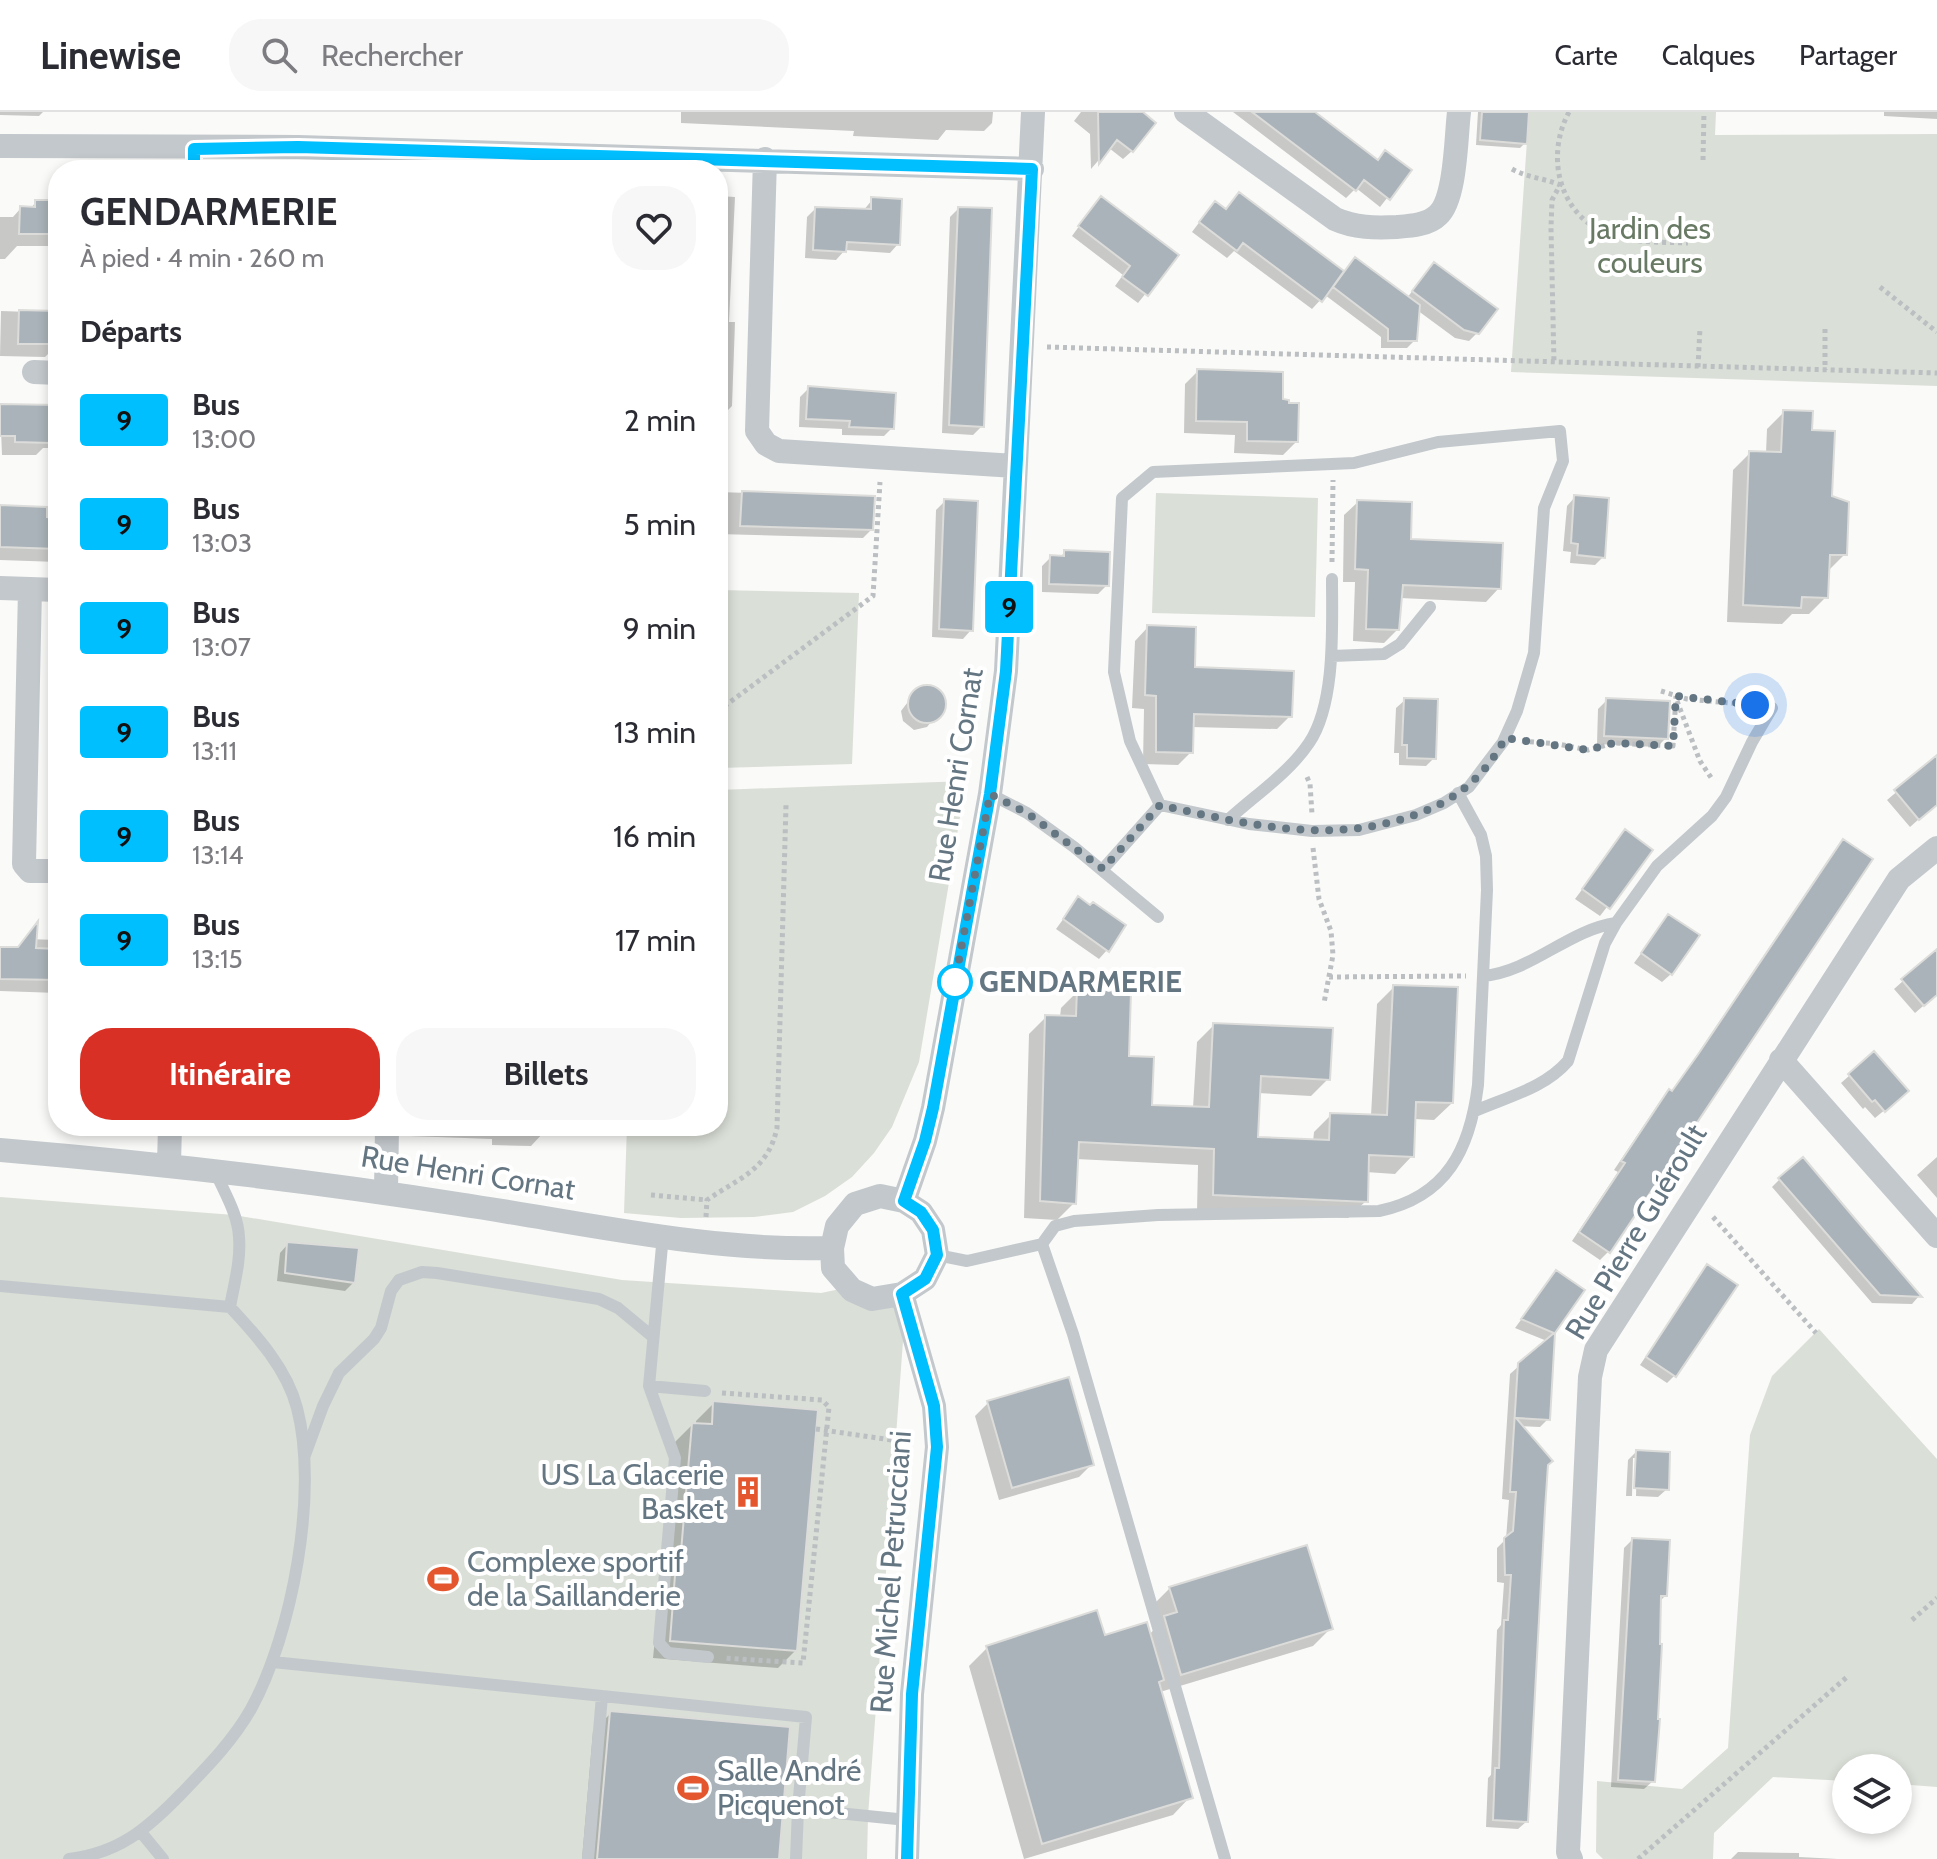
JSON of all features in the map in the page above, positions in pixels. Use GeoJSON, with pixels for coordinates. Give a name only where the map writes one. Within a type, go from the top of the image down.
{"type":"FeatureCollection","features":[{"type":"Feature","properties":{"kind":"street","name":"Rue Henri Cornat"},"geometry":{"type":"LineString","coordinates":[[904,1201],[933,1108],[990,794],[1006,671],[1033,112]]}},
{"type":"Feature","properties":{"kind":"street"},"geometry":{"type":"LineString","coordinates":[[1186,112],[1335,219],[1353,227],[1395,227],[1424,224],[1438,216],[1448,201],[1459,112]]}},
{"type":"Feature","properties":{"kind":"street"},"geometry":{"type":"LineString","coordinates":[[0,146],[194,159],[298,147],[1032,169]]}},
{"type":"Feature","properties":{"kind":"street"},"geometry":{"type":"LineString","coordinates":[[765,159],[757,431],[766,444],[779,451],[1015,466]]}},
{"type":"Feature","properties":{"kind":"street"},"geometry":{"type":"LineString","coordinates":[[0,588],[48,590]]}},
{"type":"Feature","properties":{"kind":"street"},"geometry":{"type":"LineString","coordinates":[[30,589],[24,864],[30,871],[48,871]]}},
{"type":"Feature","properties":{"kind":"street","name":"Rue Pierre Guéroult"},"geometry":{"type":"LineString","coordinates":[[1571,1859],[1568,1852],[1590,1377],[1596,1350],[1899,879],[1937,848]]}},
{"type":"Feature","properties":{"kind":"street"},"geometry":{"type":"LineString","coordinates":[[1781,1060],[1937,1236]]}},
{"type":"Feature","properties":{"kind":"street"},"geometry":{"type":"LineString","coordinates":[[169,1164],[170,1136]]}},
{"type":"Feature","properties":{"kind":"street"},"geometry":{"type":"LineString","coordinates":[[386,1192],[387,1136]]}},
{"type":"Feature","properties":{"kind":"street","name":"Rue Henri Cornat"},"geometry":{"type":"LineString","coordinates":[[0,1150],[169,1164],[386,1192],[703,1242],[770,1249],[832,1248]]}},
{"type":"Feature","properties":{"kind":"street"},"geometry":{"type":"LineString","coordinates":[[880,1196],[904,1201],[921,1212],[933,1230],[937,1255],[925,1279],[902,1294],[872,1299],[852,1290],[833,1268],[832,1248],[837,1226],[855,1204],[880,1196]]}},
{"type":"Feature","properties":{"kind":"street","name":"Rue Michel Petrucciani"},"geometry":{"type":"LineString","coordinates":[[902,1294],[934,1406],[937,1447],[912,1694],[907,1859]]}},
{"type":"Feature","properties":{"kind":"lane"},"geometry":{"type":"LineString","coordinates":[[1560,431],[1563,461],[1544,508],[1534,653],[1517,711],[1505,738],[1469,787],[1444,803],[1382,826],[1359,830],[1312,831],[1228,820],[1160,805],[1130,741],[1114,672],[1122,498],[1153,472],[1354,463],[1438,442],[1560,431]]}},
{"type":"Feature","properties":{"kind":"lane"},"geometry":{"type":"LineString","coordinates":[[1228,820],[1297,759],[1320,722],[1332,656],[1332,579]]}},
{"type":"Feature","properties":{"kind":"lane"},"geometry":{"type":"LineString","coordinates":[[1332,656],[1384,654],[1400,644],[1430,607]]}},
{"type":"Feature","properties":{"kind":"lane"},"geometry":{"type":"LineString","coordinates":[[1475,1111],[1543,1083],[1558,1074],[1568,1061],[1605,943],[1616,923],[1657,866],[1712,816],[1726,797],[1772,708]]}},
{"type":"Feature","properties":{"kind":"lane"},"geometry":{"type":"LineString","coordinates":[[937,1255],[967,1261],[1042,1244],[1055,1226],[1074,1221],[1158,1215],[1379,1211],[1411,1203],[1437,1185],[1465,1143],[1475,1111],[1483,976],[1486,856],[1481,835],[1458,793]]}},
{"type":"Feature","properties":{"kind":"lane"},"geometry":{"type":"LineString","coordinates":[[990,794],[1027,813],[1103,869],[1158,917]]}},
{"type":"Feature","properties":{"kind":"lane"},"geometry":{"type":"LineString","coordinates":[[1103,869],[1160,805]]}},
{"type":"Feature","properties":{"kind":"lane"},"geometry":{"type":"LineString","coordinates":[[1483,976],[1502,974],[1598,925],[1616,923]]}},
{"type":"Feature","properties":{"kind":"lane"},"geometry":{"type":"LineString","coordinates":[[214,1170],[234,1215],[239,1235],[239,1258],[230,1307]]}},
{"type":"Feature","properties":{"kind":"lane"},"geometry":{"type":"LineString","coordinates":[[663,1235],[649,1386],[675,1458],[659,1643],[668,1653],[708,1657]]}},
{"type":"Feature","properties":{"kind":"lane"},"geometry":{"type":"LineString","coordinates":[[1042,1244],[1077,1348],[1225,1859]]}},
{"type":"Feature","properties":{"kind":"lane"},"geometry":{"type":"LineString","coordinates":[[305,1455],[339,1373],[374,1339],[381,1328],[391,1291],[399,1280],[409,1275],[437,1273],[599,1299],[618,1308],[653,1337]]}},
{"type":"Feature","properties":{"kind":"lane"},"geometry":{"type":"LineString","coordinates":[[0,1286],[230,1307],[255,1334],[287,1382],[297,1407],[305,1455],[303,1520],[288,1610],[273,1662],[249,1712],[224,1748],[164,1811],[140,1831],[94,1858],[69,1859]]}},
{"type":"Feature","properties":{"kind":"lane"},"geometry":{"type":"LineString","coordinates":[[649,1386],[705,1391]]}},
{"type":"Feature","properties":{"kind":"lane"},"geometry":{"type":"LineString","coordinates":[[273,1662],[806,1717],[796,1859]]}},
{"type":"Feature","properties":{"kind":"lane"},"geometry":{"type":"LineString","coordinates":[[588,1859],[602,1696]]}},
{"type":"Feature","properties":{"kind":"lane"},"geometry":{"type":"LineString","coordinates":[[798,1809],[907,1820]]}},
{"type":"Feature","properties":{"kind":"lane"},"geometry":{"type":"LineString","coordinates":[[140,1831],[163,1859]]}},
{"type":"Feature","properties":{"kind":"path"},"geometry":{"type":"LineString","coordinates":[[1569,112],[1559,138],[1557,169],[1560,185],[1568,200],[1589,224],[1612,236],[1649,242],[1688,243]]}},
{"type":"Feature","properties":{"kind":"path"},"geometry":{"type":"LineString","coordinates":[[1703,160],[1704,112]]}},
{"type":"Feature","properties":{"kind":"path"},"geometry":{"type":"LineString","coordinates":[[1512,169],[1526,177],[1560,185]]}},
{"type":"Feature","properties":{"kind":"path"},"geometry":{"type":"LineString","coordinates":[[1554,363],[1551,228],[1552,200],[1560,185]]}},
{"type":"Feature","properties":{"kind":"path"},"geometry":{"type":"LineString","coordinates":[[1880,287],[1937,332]]}},
{"type":"Feature","properties":{"kind":"path"},"geometry":{"type":"LineString","coordinates":[[1698,367],[1700,328]]}},
{"type":"Feature","properties":{"kind":"path"},"geometry":{"type":"LineString","coordinates":[[1825,329],[1825,370]]}},
{"type":"Feature","properties":{"kind":"path"},"geometry":{"type":"LineString","coordinates":[[1022,346],[1937,373]]}},
{"type":"Feature","properties":{"kind":"path"},"geometry":{"type":"LineString","coordinates":[[728,704],[873,596],[881,457]]}},
{"type":"Feature","properties":{"kind":"path"},"geometry":{"type":"LineString","coordinates":[[1332,579],[1333,464]]}},
{"type":"Feature","properties":{"kind":"path"},"geometry":{"type":"LineString","coordinates":[[1661,691],[1676,696],[1772,708]]}},
{"type":"Feature","properties":{"kind":"path"},"geometry":{"type":"LineString","coordinates":[[1505,738],[1588,750],[1614,743],[1673,746],[1676,696]]}},
{"type":"Feature","properties":{"kind":"path"},"geometry":{"type":"LineString","coordinates":[[1676,696],[1700,761],[1726,797]]}},
{"type":"Feature","properties":{"kind":"path"},"geometry":{"type":"LineString","coordinates":[[1297,759],[1310,784],[1313,864],[1319,899],[1331,931],[1333,955],[1324,1003]]}},
{"type":"Feature","properties":{"kind":"path"},"geometry":{"type":"LineString","coordinates":[[651,1195],[707,1200],[765,1158],[773,1147],[777,1128],[786,805]]}},
{"type":"Feature","properties":{"kind":"path"},"geometry":{"type":"LineString","coordinates":[[1329,977],[1483,976]]}},
{"type":"Feature","properties":{"kind":"path"},"geometry":{"type":"LineString","coordinates":[[1694,1196],[1816,1333]]}},
{"type":"Feature","properties":{"kind":"path"},"geometry":{"type":"LineString","coordinates":[[703,1242],[707,1200]]}},
{"type":"Feature","properties":{"kind":"path"},"geometry":{"type":"LineString","coordinates":[[705,1391],[822,1400],[829,1407],[803,1663],[708,1657]]}},
{"type":"Feature","properties":{"kind":"path"},"geometry":{"type":"LineString","coordinates":[[816,1429],[937,1447]]}},
{"type":"Feature","properties":{"kind":"path"},"geometry":{"type":"LineString","coordinates":[[1912,1620],[1937,1598]]}},
{"type":"Feature","properties":{"kind":"path"},"geometry":{"type":"LineString","coordinates":[[1638,1859],[1847,1677]]}},
{"type":"Feature","properties":{"kind":"green space","name":"Jardin des couleurs"},"geometry":{"type":"Polygon","coordinates":[[[1529,112],[1716,112],[1715,135],[1937,134],[1937,386],[1511,372],[1529,112]]]}},
{"type":"Feature","properties":{"kind":"green space"},"geometry":{"type":"Polygon","coordinates":[[[1156,493],[1318,498],[1315,617],[1152,613],[1156,493]]]}},
{"type":"Feature","properties":{"kind":"green space"},"geometry":{"type":"Polygon","coordinates":[[[728,590],[859,593],[852,764],[728,768],[728,590]]]}},
{"type":"Feature","properties":{"kind":"green space"},"geometry":{"type":"Polygon","coordinates":[[[966,781],[919,1062],[892,1127],[874,1153],[852,1177],[825,1196],[793,1212],[754,1217],[681,1218],[624,1213],[627,1136],[728,1136],[728,790],[966,781]]]}},
{"type":"Feature","properties":{"kind":"green space","name":"Complexe sportif de la Saillanderie"},"geometry":{"type":"Polygon","coordinates":[[[0,1197],[234,1215],[622,1280],[821,1293],[845,1288],[898,1305],[903,1341],[867,1859],[0,1859],[0,1197]]]}},
{"type":"Feature","properties":{"kind":"green space"},"geometry":{"type":"Polygon","coordinates":[[[1819,1329],[1937,1459],[1937,1787],[1912,1785],[1912,1754],[1832,1754],[1832,1780],[1773,1777],[1714,1833],[1713,1859],[1603,1859],[1596,1852],[1597,1781],[1682,1789],[1728,1748],[1750,1435],[1772,1376],[1819,1329]]]}},
{"type":"Feature","properties":{"kind":"building"},"geometry":{"type":"Polygon","coordinates":[[[1098,112],[1143,112],[1156,123],[1133,152],[1117,140],[1099,164],[1098,112]]]}},
{"type":"Feature","properties":{"kind":"building"},"geometry":{"type":"Polygon","coordinates":[[[1252,112],[1315,112],[1378,160],[1385,150],[1412,170],[1390,200],[1364,180],[1356,191],[1252,112]]]}},
{"type":"Feature","properties":{"kind":"building"},"geometry":{"type":"Polygon","coordinates":[[[1482,112],[1529,112],[1527,144],[1480,140],[1482,112]]]}},
{"type":"Feature","properties":{"kind":"building"},"geometry":{"type":"Polygon","coordinates":[[[1239,192],[1344,271],[1322,302],[1243,243],[1237,251],[1199,222],[1215,201],[1226,209],[1239,192]]]}},
{"type":"Feature","properties":{"kind":"building"},"geometry":{"type":"Polygon","coordinates":[[[1101,196],[1179,255],[1148,296],[1122,277],[1130,266],[1078,226],[1101,196]]]}},
{"type":"Feature","properties":{"kind":"building"},"geometry":{"type":"Polygon","coordinates":[[[871,197],[902,199],[900,245],[847,242],[846,252],[813,250],[815,207],[871,209],[871,197]]]}},
{"type":"Feature","properties":{"kind":"building"},"geometry":{"type":"Polygon","coordinates":[[[35,200],[48,200],[48,234],[19,234],[20,206],[35,207],[35,200]]]}},
{"type":"Feature","properties":{"kind":"building"},"geometry":{"type":"Polygon","coordinates":[[[958,207],[992,208],[984,427],[949,425],[958,207]]]}},
{"type":"Feature","properties":{"kind":"building"},"geometry":{"type":"Polygon","coordinates":[[[1355,257],[1420,305],[1417,341],[1388,341],[1388,329],[1333,287],[1355,257]]]}},
{"type":"Feature","properties":{"kind":"building"},"geometry":{"type":"Polygon","coordinates":[[[1434,262],[1498,309],[1479,334],[1464,330],[1412,291],[1434,262]]]}},
{"type":"Feature","properties":{"kind":"building"},"geometry":{"type":"Polygon","coordinates":[[[19,310],[48,311],[48,344],[18,344],[19,310]]]}},
{"type":"Feature","properties":{"kind":"building"},"geometry":{"type":"Polygon","coordinates":[[[1197,369],[1283,372],[1283,399],[1289,400],[1289,403],[1299,403],[1298,442],[1247,441],[1247,422],[1196,421],[1197,369]]]}},
{"type":"Feature","properties":{"kind":"building"},"geometry":{"type":"Polygon","coordinates":[[[808,386],[896,393],[894,429],[849,427],[850,421],[806,419],[808,386]]]}},
{"type":"Feature","properties":{"kind":"building"},"geometry":{"type":"Polygon","coordinates":[[[0,404],[48,405],[48,443],[15,442],[15,436],[0,436],[0,404]]]}},
{"type":"Feature","properties":{"kind":"building"},"geometry":{"type":"Polygon","coordinates":[[[1783,410],[1813,411],[1812,430],[1835,431],[1832,496],[1849,502],[1847,555],[1830,555],[1828,598],[1802,597],[1801,608],[1743,605],[1749,451],[1781,452],[1783,410]]]}},
{"type":"Feature","properties":{"kind":"building"},"geometry":{"type":"Polygon","coordinates":[[[742,491],[875,496],[873,530],[740,526],[742,491]]]}},
{"type":"Feature","properties":{"kind":"building"},"geometry":{"type":"Polygon","coordinates":[[[1574,495],[1609,498],[1605,558],[1577,555],[1578,544],[1571,543],[1574,495]]]}},
{"type":"Feature","properties":{"kind":"building"},"geometry":{"type":"Polygon","coordinates":[[[944,499],[978,501],[973,631],[939,629],[944,499]]]}},
{"type":"Feature","properties":{"kind":"building"},"geometry":{"type":"Polygon","coordinates":[[[1357,500],[1412,502],[1411,539],[1503,543],[1501,589],[1403,585],[1399,630],[1366,629],[1368,570],[1355,569],[1357,500]]]}},
{"type":"Feature","properties":{"kind":"building"},"geometry":{"type":"Polygon","coordinates":[[[0,505],[47,507],[48,549],[0,547],[0,505]]]}},
{"type":"Feature","properties":{"kind":"building"},"geometry":{"type":"Polygon","coordinates":[[[1064,550],[1110,552],[1109,586],[1049,584],[1050,555],[1064,556],[1064,550]]]}},
{"type":"Feature","properties":{"kind":"building"},"geometry":{"type":"Polygon","coordinates":[[[1147,625],[1196,627],[1195,667],[1294,671],[1292,717],[1194,714],[1193,753],[1156,752],[1156,696],[1145,695],[1147,625]]]}},
{"type":"Feature","properties":{"kind":"building"},"geometry":{"type":"Polygon","coordinates":[[[927,685],[940,691],[946,704],[940,717],[927,723],[914,717],[908,704],[914,691],[927,685]]]}},
{"type":"Feature","properties":{"kind":"building"},"geometry":{"type":"Polygon","coordinates":[[[1404,698],[1438,699],[1436,759],[1407,758],[1407,745],[1402,745],[1404,698]]]}},
{"type":"Feature","properties":{"kind":"building"},"geometry":{"type":"Polygon","coordinates":[[[1606,698],[1670,701],[1668,739],[1604,736],[1606,698]]]}},
{"type":"Feature","properties":{"kind":"building"},"geometry":{"type":"Polygon","coordinates":[[[1937,755],[1937,805],[1919,820],[1894,790],[1937,755]]]}},
{"type":"Feature","properties":{"kind":"building"},"geometry":{"type":"Polygon","coordinates":[[[1625,829],[1653,850],[1610,909],[1582,889],[1625,829]]]}},
{"type":"Feature","properties":{"kind":"building"},"geometry":{"type":"Polygon","coordinates":[[[1843,839],[1873,859],[1610,1253],[1579,1232],[1669,1089],[1672,1091],[1699,1053],[1843,839]]]}},
{"type":"Feature","properties":{"kind":"building"},"geometry":{"type":"Polygon","coordinates":[[[1078,896],[1090,905],[1093,902],[1126,925],[1109,952],[1063,919],[1078,896]]]}},
{"type":"Feature","properties":{"kind":"building"},"geometry":{"type":"Polygon","coordinates":[[[1668,914],[1700,935],[1672,975],[1641,953],[1668,914]]]}},
{"type":"Feature","properties":{"kind":"building"},"geometry":{"type":"Polygon","coordinates":[[[38,921],[36,948],[48,949],[48,980],[0,979],[0,947],[18,947],[38,921]]]}},
{"type":"Feature","properties":{"kind":"building"},"geometry":{"type":"Polygon","coordinates":[[[1937,949],[1937,995],[1924,1006],[1901,979],[1937,949]]]}},
{"type":"Feature","properties":{"kind":"building"},"geometry":{"type":"Polygon","coordinates":[[[1393,985],[1458,987],[1453,1103],[1416,1102],[1414,1157],[1369,1155],[1368,1202],[1213,1195],[1214,1149],[1079,1142],[1076,1204],[1040,1201],[1045,1015],[1076,1016],[1077,989],[1131,991],[1129,1056],[1154,1057],[1152,1105],[1209,1107],[1213,1023],[1333,1028],[1330,1080],[1261,1076],[1258,1137],[1329,1140],[1330,1113],[1387,1115],[1393,985]]]}},
{"type":"Feature","properties":{"kind":"building"},"geometry":{"type":"Polygon","coordinates":[[[1874,1051],[1909,1091],[1885,1112],[1848,1074],[1874,1051]]]}},
{"type":"Feature","properties":{"kind":"building"},"geometry":{"type":"Polygon","coordinates":[[[1803,1157],[1922,1297],[1880,1295],[1778,1178],[1803,1157]]]}},
{"type":"Feature","properties":{"kind":"building"},"geometry":{"type":"Polygon","coordinates":[[[287,1242],[359,1248],[355,1283],[285,1273],[287,1242]]]}},
{"type":"Feature","properties":{"kind":"building"},"geometry":{"type":"Polygon","coordinates":[[[1707,1264],[1738,1285],[1676,1377],[1646,1357],[1707,1264]]]}},
{"type":"Feature","properties":{"kind":"building"},"geometry":{"type":"Polygon","coordinates":[[[1556,1270],[1585,1290],[1555,1333],[1550,1420],[1516,1418],[1553,1461],[1548,1465],[1528,1822],[1493,1820],[1495,1768],[1499,1768],[1504,1620],[1508,1620],[1511,1575],[1505,1575],[1504,1538],[1513,1531],[1516,1492],[1510,1492],[1518,1363],[1554,1333],[1521,1319],[1556,1270]]]}},
{"type":"Feature","properties":{"kind":"building"},"geometry":{"type":"Polygon","coordinates":[[[1069,1377],[1094,1465],[1012,1488],[987,1401],[1069,1377]]]}},
{"type":"Feature","properties":{"kind":"building","name":"US La Glacerie Basket"},"geometry":{"type":"Polygon","coordinates":[[[713,1401],[818,1410],[797,1651],[670,1641],[692,1423],[712,1424],[713,1401]]]}},
{"type":"Feature","properties":{"kind":"building"},"geometry":{"type":"Polygon","coordinates":[[[1636,1450],[1670,1452],[1669,1490],[1634,1488],[1636,1450]]]}},
{"type":"Feature","properties":{"kind":"building"},"geometry":{"type":"Polygon","coordinates":[[[1632,1538],[1670,1540],[1667,1596],[1661,1596],[1660,1719],[1655,1782],[1618,1780],[1632,1538]]]}},
{"type":"Feature","properties":{"kind":"building"},"geometry":{"type":"Polygon","coordinates":[[[1307,1545],[1333,1629],[1181,1675],[1164,1616],[1177,1612],[1169,1587],[1307,1545]]]}},
{"type":"Feature","properties":{"kind":"building"},"geometry":{"type":"Polygon","coordinates":[[[1097,1610],[1105,1635],[1147,1622],[1164,1680],[1159,1682],[1193,1798],[1042,1844],[986,1646],[1097,1610]]]}},
{"type":"Feature","properties":{"kind":"building","name":"Salle André Picquenot"},"geometry":{"type":"Polygon","coordinates":[[[610,1711],[790,1727],[779,1859],[597,1859],[610,1711]]]}},
{"type":"Feature","properties":{"kind":"bus line","name":"9"},"geometry":{"type":"LineString","coordinates":[[194,160],[194,149],[298,147],[1032,169],[1006,671],[997,748],[933,1108],[904,1201],[921,1212],[933,1230],[937,1255],[925,1279],[902,1294],[934,1406],[937,1447],[912,1694],[907,1859]]}},
{"type":"Feature","properties":{"kind":"place","name":"GENDARMERIE"},"geometry":{"type":"Point","coordinates":[955,982]}},
{"type":"Feature","properties":{"kind":"place","name":"US La Glacerie Basket"},"geometry":{"type":"Point","coordinates":[748,1492]}},
{"type":"Feature","properties":{"kind":"place","name":"Complexe sportif de la Saillanderie"},"geometry":{"type":"Point","coordinates":[443,1579]}},
{"type":"Feature","properties":{"kind":"place","name":"Salle André Picquenot"},"geometry":{"type":"Point","coordinates":[693,1788]}},
{"type":"Feature","properties":{"kind":"route"},"geometry":{"type":"LineString","coordinates":[[955,982],[953,992],[990,794],[1027,813],[1103,869],[1160,805],[1249,824],[1312,831],[1359,830],[1382,826],[1444,803],[1469,787],[1505,738],[1588,750],[1614,743],[1673,746],[1676,696],[1755,705]]}}]}
